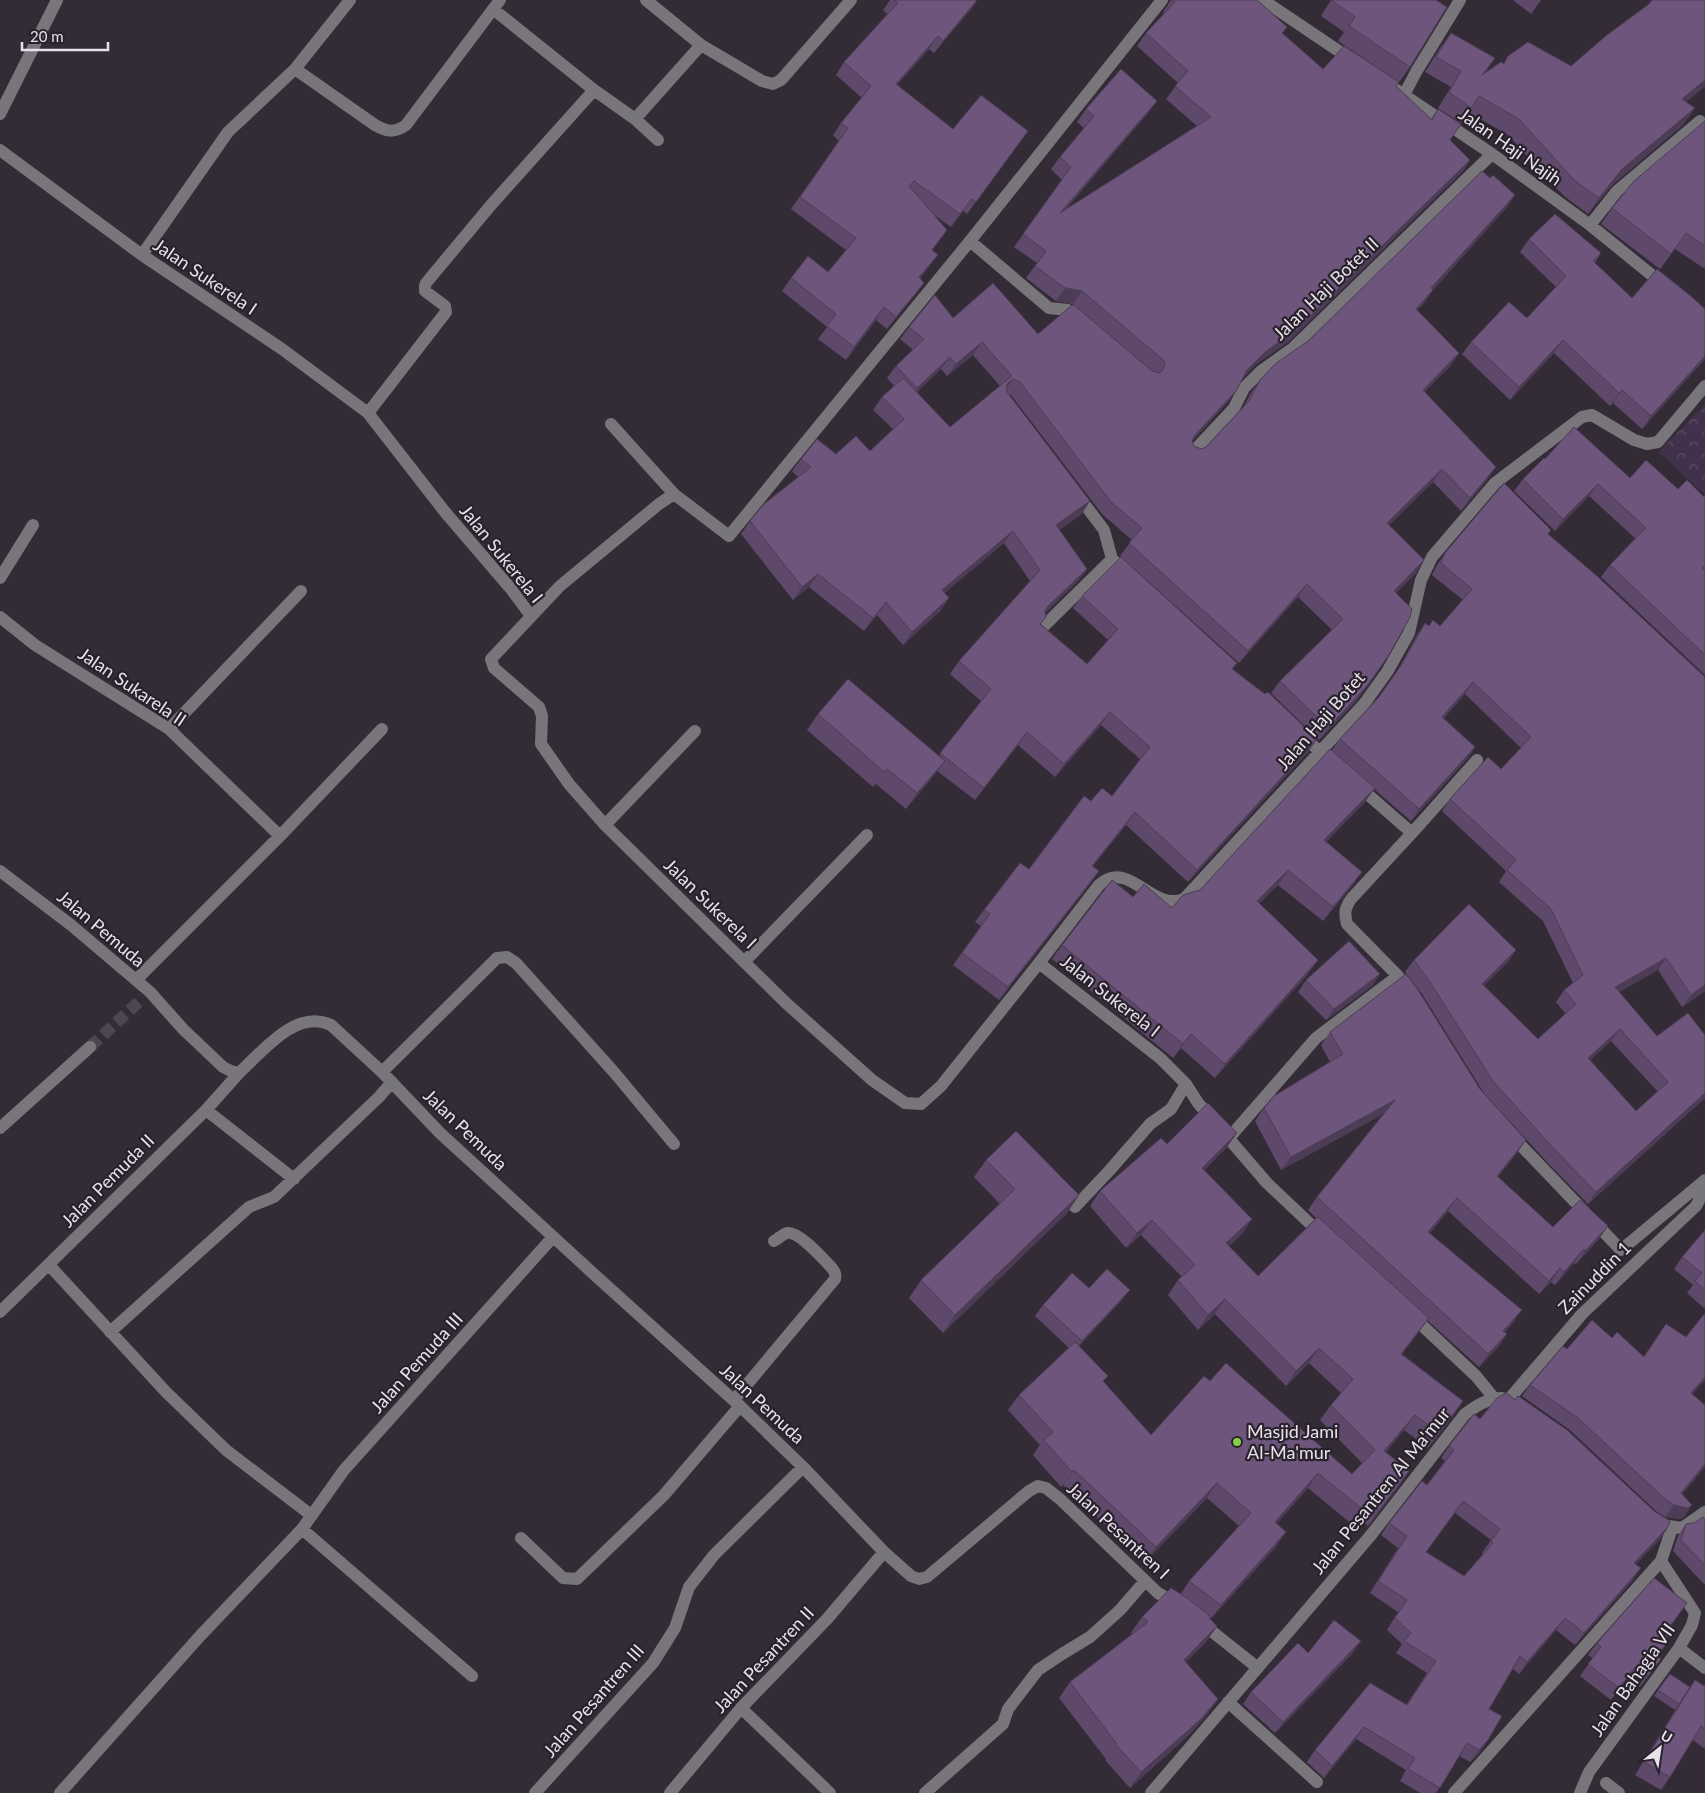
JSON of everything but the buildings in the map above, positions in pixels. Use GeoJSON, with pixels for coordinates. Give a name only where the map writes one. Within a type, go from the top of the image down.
{"type":"FeatureCollection","features":[{"type":"Feature","properties":{"kind":"street"},"geometry":{"type":"LineString","coordinates":[[0,114],[57,0]]}},
{"type":"Feature","properties":{"kind":"street"},"geometry":{"type":"LineString","coordinates":[[142,255],[228,132],[295,69],[350,0]]}},
{"type":"Feature","properties":{"kind":"street"},"geometry":{"type":"LineString","coordinates":[[646,0],[701,45],[762,81],[773,84],[781,80],[851,0]]}},
{"type":"Feature","properties":{"kind":"street"},"geometry":{"type":"LineString","coordinates":[[611,424],[674,494],[729,536],[970,241],[1162,0]]}},
{"type":"Feature","properties":{"kind":"street"},"geometry":{"type":"LineString","coordinates":[[1263,0],[1365,69]]}},
{"type":"Feature","properties":{"kind":"street"},"geometry":{"type":"LineString","coordinates":[[1404,95],[1460,0]]}},
{"type":"Feature","properties":{"kind":"street"},"geometry":{"type":"LineString","coordinates":[[295,69],[375,125],[386,131],[398,130],[406,124],[496,4],[594,90],[635,119],[658,140]]}},
{"type":"Feature","properties":{"kind":"street"},"geometry":{"type":"LineString","coordinates":[[635,119],[701,45]]}},
{"type":"Feature","properties":{"kind":"street","name":"Jalan Haji Najih"},"geometry":{"type":"LineString","coordinates":[[1381,79],[1492,154],[1590,225],[1674,292]]}},
{"type":"Feature","properties":{"kind":"street"},"geometry":{"type":"LineString","coordinates":[[368,413],[446,312],[445,306],[425,291],[424,286],[426,283],[491,205],[594,90]]}},
{"type":"Feature","properties":{"kind":"street"},"geometry":{"type":"LineString","coordinates":[[1590,225],[1617,191],[1700,122]]}},
{"type":"Feature","properties":{"kind":"street","name":"Jalan Sukerela I"},"geometry":{"type":"LineString","coordinates":[[0,150],[142,255],[282,349],[368,413],[445,512],[532,616],[492,659],[494,668],[539,708],[542,716],[541,744],[570,784],[605,825],[744,962],[786,1003],[872,1080],[905,1103],[921,1104],[941,1086],[1039,963],[1160,1058],[1186,1084],[1198,1103],[1268,1183],[1333,1245]]}},
{"type":"Feature","properties":{"kind":"street","name":"Jalan Haji Botet II"},"geometry":{"type":"LineString","coordinates":[[1191,454],[1234,408],[1244,388],[1261,371],[1293,348],[1492,154]]}},
{"type":"Feature","properties":{"kind":"street"},"geometry":{"type":"LineString","coordinates":[[970,241],[1050,308],[1068,310],[1090,328]]}},
{"type":"Feature","properties":{"kind":"street","name":"Jalan Haji Botet"},"geometry":{"type":"LineString","coordinates":[[1039,963],[1106,878],[1116,876],[1126,878],[1157,898],[1166,901],[1175,903],[1184,899],[1364,704],[1387,672],[1409,633],[1421,580],[1432,557],[1499,486],[1582,417],[1592,415],[1634,440],[1647,444],[1658,442],[1705,386]]}},
{"type":"Feature","properties":{"kind":"street"},"geometry":{"type":"LineString","coordinates":[[1069,484],[1104,530],[1112,559],[1134,578]]}},
{"type":"Feature","properties":{"kind":"street"},"geometry":{"type":"LineString","coordinates":[[532,616],[567,580],[674,494]]}},
{"type":"Feature","properties":{"kind":"street"},"geometry":{"type":"LineString","coordinates":[[0,578],[33,526]]}},
{"type":"Feature","properties":{"kind":"street"},"geometry":{"type":"LineString","coordinates":[[1044,626],[1112,559]]}},
{"type":"Feature","properties":{"kind":"street"},"geometry":{"type":"LineString","coordinates":[[169,729],[301,591]]}},
{"type":"Feature","properties":{"kind":"street","name":"Jalan Sukarela II"},"geometry":{"type":"LineString","coordinates":[[0,617],[36,645],[169,729],[280,836]]}},
{"type":"Feature","properties":{"kind":"street"},"geometry":{"type":"LineString","coordinates":[[1291,725],[1412,833]]}},
{"type":"Feature","properties":{"kind":"street"},"geometry":{"type":"LineString","coordinates":[[136,980],[280,836],[382,729]]}},
{"type":"Feature","properties":{"kind":"street"},"geometry":{"type":"LineString","coordinates":[[605,825],[695,731]]}},
{"type":"Feature","properties":{"kind":"street"},"geometry":{"type":"LineString","coordinates":[[1419,1004],[1398,976],[1347,924],[1344,915],[1351,899],[1477,760]]}},
{"type":"Feature","properties":{"kind":"street"},"geometry":{"type":"LineString","coordinates":[[744,962],[867,836]]}},
{"type":"Feature","properties":{"kind":"street","name":"Jalan Pemuda"},"geometry":{"type":"LineString","coordinates":[[0,871],[71,925],[136,980],[146,995],[223,1068],[239,1073],[281,1034],[303,1022],[324,1022],[331,1025],[382,1072],[440,1133],[737,1403],[803,1467],[884,1552]]}},
{"type":"Feature","properties":{"kind":"street"},"geometry":{"type":"LineString","coordinates":[[382,1072],[496,958],[507,957],[516,963],[613,1070],[674,1144]]}},
{"type":"Feature","properties":{"kind":"street"},"geometry":{"type":"LineString","coordinates":[[1229,1138],[1316,1038],[1398,976]]}},
{"type":"Feature","properties":{"kind":"street"},"geometry":{"type":"LineString","coordinates":[[0,1128],[90,1047]]}},
{"type":"Feature","properties":{"kind":"street","name":"Jalan Pemuda II"},"geometry":{"type":"LineString","coordinates":[[0,1312],[206,1110],[239,1073]]}},
{"type":"Feature","properties":{"kind":"street"},"geometry":{"type":"LineString","coordinates":[[110,1332],[249,1206],[274,1197],[380,1097],[392,1082]]}},
{"type":"Feature","properties":{"kind":"street"},"geometry":{"type":"LineString","coordinates":[[1075,1207],[1150,1124],[1171,1109],[1186,1084]]}},
{"type":"Feature","properties":{"kind":"street"},"geometry":{"type":"LineString","coordinates":[[206,1110],[294,1179]]}},
{"type":"Feature","properties":{"kind":"street","name":"Zainuddin 1"},"geometry":{"type":"LineString","coordinates":[[1503,1126],[1621,1250],[1702,1183]]}},
{"type":"Feature","properties":{"kind":"street","name":"Zainuddin 1"},"geometry":{"type":"LineString","coordinates":[[1514,1400],[1582,1314],[1696,1206],[1700,1199],[1702,1183]]}},
{"type":"Feature","properties":{"kind":"street"},"geometry":{"type":"LineString","coordinates":[[521,1538],[563,1578],[577,1579],[664,1495],[835,1279],[835,1273],[831,1267],[800,1237],[793,1233],[787,1233],[774,1241]]}},
{"type":"Feature","properties":{"kind":"street","name":"Jalan Pemuda III"},"geometry":{"type":"LineString","coordinates":[[60,1793],[200,1636],[302,1528],[344,1470],[553,1237]]}},
{"type":"Feature","properties":{"kind":"street"},"geometry":{"type":"LineString","coordinates":[[48,1266],[166,1392],[226,1450],[311,1515]]}},
{"type":"Feature","properties":{"kind":"street"},"geometry":{"type":"LineString","coordinates":[[1404,1309],[1476,1376],[1494,1398]]}},
{"type":"Feature","properties":{"kind":"street","name":"Jalan Pesantren Al Ma'mur"},"geometry":{"type":"LineString","coordinates":[[1151,1793],[1371,1535],[1465,1414],[1494,1398],[1514,1400]]}},
{"type":"Feature","properties":{"kind":"street","name":"Jalan Pesantren III"},"geometry":{"type":"LineString","coordinates":[[535,1793],[653,1663],[675,1628],[689,1587],[714,1555],[803,1467]]}},
{"type":"Feature","properties":{"kind":"street","name":"Jalan Pesantren I"},"geometry":{"type":"LineString","coordinates":[[884,1552],[911,1576],[919,1579],[927,1577],[1029,1492],[1038,1486],[1046,1488],[1060,1499],[1145,1582],[1158,1593],[1182,1607],[1258,1668]]}},
{"type":"Feature","properties":{"kind":"street"},"geometry":{"type":"LineString","coordinates":[[1644,1510],[1662,1525],[1672,1528],[1682,1528],[1705,1512]]}},
{"type":"Feature","properties":{"kind":"street"},"geometry":{"type":"LineString","coordinates":[[302,1528],[472,1676]]}},
{"type":"Feature","properties":{"kind":"street"},"geometry":{"type":"LineString","coordinates":[[1454,1793],[1661,1561],[1672,1528]]}},
{"type":"Feature","properties":{"kind":"street","name":"Jalan Pesantren II"},"geometry":{"type":"LineString","coordinates":[[670,1793],[740,1708],[827,1619],[884,1552]]}},
{"type":"Feature","properties":{"kind":"street","name":"Jalan Bahagia VII"},"geometry":{"type":"LineString","coordinates":[[1580,1793],[1589,1772],[1679,1648],[1692,1625],[1696,1613],[1661,1561]]}},
{"type":"Feature","properties":{"kind":"street"},"geometry":{"type":"LineString","coordinates":[[925,1793],[1003,1724],[1008,1709],[1038,1670],[1090,1637],[1120,1610],[1145,1582]]}},
{"type":"Feature","properties":{"kind":"street"},"geometry":{"type":"LineString","coordinates":[[1679,1648],[1705,1668]]}},
{"type":"Feature","properties":{"kind":"street"},"geometry":{"type":"LineString","coordinates":[[1228,1702],[1318,1782]]}},
{"type":"Feature","properties":{"kind":"street"},"geometry":{"type":"LineString","coordinates":[[740,1708],[830,1793]]}},
{"type":"Feature","properties":{"kind":"street"},"geometry":{"type":"LineString","coordinates":[[1606,1783],[1620,1793]]}},
{"type":"Feature","properties":{"kind":"green space"},"geometry":{"type":"Polygon","coordinates":[[[1705,404],[1705,493],[1704,494],[1659,452],[1705,404]]]}},
{"type":"Feature","properties":{"kind":"tunnel"},"geometry":{"type":"LineString","coordinates":[[90,1047],[143,998]]}},
{"type":"Feature","properties":{"kind":"place","name":"Masjid Jami Al-Ma'mur"},"geometry":{"type":"Point","coordinates":[1237,1442]}}]}
